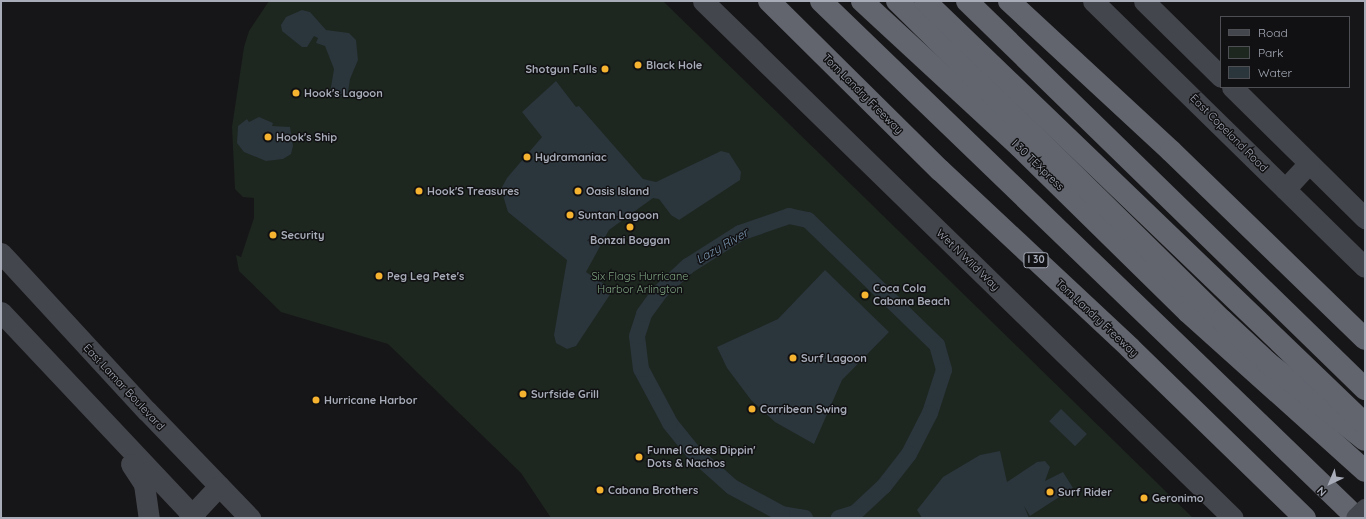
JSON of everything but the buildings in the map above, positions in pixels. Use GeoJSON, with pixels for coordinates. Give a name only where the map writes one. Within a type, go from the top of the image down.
{"type":"FeatureCollection","features":[{"type":"Feature","properties":{"kind":"highway","name":"Tom Landry Freeway"},"geometry":{"type":"LineString","coordinates":[[769,1],[940,170],[1130,348],[1305,518]]}},
{"type":"Feature","properties":{"kind":"highway"},"geometry":{"type":"LineString","coordinates":[[821,1],[1357,518]]}},
{"type":"Feature","properties":{"kind":"highway","name":"I 30 TEXpress"},"geometry":{"type":"LineString","coordinates":[[862,1],[1216,326]]}},
{"type":"Feature","properties":{"kind":"highway"},"geometry":{"type":"LineString","coordinates":[[897,1],[1216,326],[1365,471]]}},
{"type":"Feature","properties":{"kind":"highway"},"geometry":{"type":"LineString","coordinates":[[926,1],[1365,424]]}},
{"type":"Feature","properties":{"kind":"highway"},"geometry":{"type":"LineString","coordinates":[[968,1],[1365,389]]}},
{"type":"Feature","properties":{"kind":"highway"},"geometry":{"type":"LineString","coordinates":[[1009,1],[1171,151],[1365,338]]}},
{"type":"Feature","properties":{"kind":"highway"},"geometry":{"type":"LineString","coordinates":[[1216,326],[1267,362],[1365,440]]}},
{"type":"Feature","properties":{"kind":"main road","name":"Wet N Wild Way"},"geometry":{"type":"LineString","coordinates":[[703,1],[1233,518]]}},
{"type":"Feature","properties":{"kind":"main road","name":"East Copeland Road"},"geometry":{"type":"LineString","coordinates":[[1093,1],[1365,267]]}},
{"type":"Feature","properties":{"kind":"main road"},"geometry":{"type":"LineString","coordinates":[[1144,1],[1220,75]]}},
{"type":"Feature","properties":{"kind":"main road"},"geometry":{"type":"LineString","coordinates":[[1233,88],[1365,218]]}},
{"type":"Feature","properties":{"kind":"main road"},"geometry":{"type":"LineString","coordinates":[[1285,189],[1310,163]]}},
{"type":"Feature","properties":{"kind":"main road","name":"East Lamar Boulevard"},"geometry":{"type":"LineString","coordinates":[[1,252],[250,518]]}},
{"type":"Feature","properties":{"kind":"main road"},"geometry":{"type":"LineString","coordinates":[[1,312],[192,517],[219,486]]}},
{"type":"Feature","properties":{"kind":"main road"},"geometry":{"type":"LineString","coordinates":[[112,432],[144,484],[149,518]]}},
{"type":"Feature","properties":{"kind":"main road"},"geometry":{"type":"LineString","coordinates":[[1357,518],[1365,509]]}},
{"type":"Feature","properties":{"kind":"green space","name":"Six Flags Hurricane Harbor Arlington"},"geometry":{"type":"Polygon","coordinates":[[[269,1],[663,1],[1193,518],[551,518],[521,473],[388,344],[281,312],[239,271],[236,255],[241,257],[254,218],[254,198],[243,197],[235,189],[232,127],[244,47],[249,31],[269,1]]]}},
{"type":"Feature","properties":{"kind":"water"},"geometry":{"type":"Polygon","coordinates":[[[302,10],[310,12],[326,30],[349,33],[356,40],[358,60],[350,79],[347,99],[330,93],[334,69],[325,46],[316,43],[318,38],[314,36],[307,47],[302,47],[282,31],[281,25],[286,17],[302,10]]]}},
{"type":"Feature","properties":{"kind":"water","name":"Suntan Lagoon"},"geometry":{"type":"Polygon","coordinates":[[[556,81],[576,107],[579,106],[643,179],[656,182],[721,151],[729,153],[741,172],[740,180],[679,220],[671,215],[659,199],[653,198],[609,230],[586,272],[613,290],[576,346],[567,349],[556,343],[554,335],[567,260],[508,212],[501,189],[507,178],[542,137],[522,112],[556,81]]]}},
{"type":"Feature","properties":{"kind":"water"},"geometry":{"type":"Polygon","coordinates":[[[259,117],[273,123],[272,126],[290,127],[293,146],[291,154],[283,159],[266,161],[244,152],[237,143],[238,126],[247,119],[249,122],[259,117]]]}},
{"type":"Feature","properties":{"kind":"water","name":"Surf Lagoon"},"geometry":{"type":"Polygon","coordinates":[[[825,270],[889,332],[842,380],[814,444],[775,422],[751,400],[727,368],[717,347],[778,319],[825,270]]]}},
{"type":"Feature","properties":{"kind":"water"},"geometry":{"type":"Polygon","coordinates":[[[1061,409],[1087,434],[1075,446],[1049,421],[1061,409]]]}},
{"type":"Feature","properties":{"kind":"water"},"geometry":{"type":"Polygon","coordinates":[[[1000,451],[1007,482],[1037,462],[1045,461],[1050,467],[1045,481],[1063,472],[1073,488],[1030,516],[1024,506],[1029,518],[922,518],[917,510],[943,477],[980,455],[1000,451]]]}},
{"type":"Feature","properties":{"kind":"waterway","name":"Lazy River"},"geometry":{"type":"LineString","coordinates":[[805,518],[782,514],[732,487],[694,453],[670,423],[641,369],[637,336],[644,314],[659,293],[688,266],[740,233],[789,216],[808,220],[937,345],[944,370],[930,413],[909,454],[884,486],[855,513],[839,518]]}},
{"type":"Feature","properties":{"kind":"place","name":"Black Hole"},"geometry":{"type":"Point","coordinates":[638,65]}},
{"type":"Feature","properties":{"kind":"place","name":"Shotgun Falls"},"geometry":{"type":"Point","coordinates":[605,69]}},
{"type":"Feature","properties":{"kind":"place","name":"Hook's Lagoon"},"geometry":{"type":"Point","coordinates":[296,93]}},
{"type":"Feature","properties":{"kind":"place","name":"Hook's Ship"},"geometry":{"type":"Point","coordinates":[268,137]}},
{"type":"Feature","properties":{"kind":"place","name":"Hydramaniac"},"geometry":{"type":"Point","coordinates":[527,157]}},
{"type":"Feature","properties":{"kind":"place","name":"Hook'S Treasures"},"geometry":{"type":"Point","coordinates":[419,191]}},
{"type":"Feature","properties":{"kind":"place","name":"Oasis Island"},"geometry":{"type":"Point","coordinates":[578,191]}},
{"type":"Feature","properties":{"kind":"place","name":"Suntan Lagoon"},"geometry":{"type":"Point","coordinates":[570,215]}},
{"type":"Feature","properties":{"kind":"place","name":"Bonzai Boggan"},"geometry":{"type":"Point","coordinates":[630,227]}},
{"type":"Feature","properties":{"kind":"place","name":"Security"},"geometry":{"type":"Point","coordinates":[273,235]}},
{"type":"Feature","properties":{"kind":"place","name":"Peg Leg Pete's"},"geometry":{"type":"Point","coordinates":[379,276]}},
{"type":"Feature","properties":{"kind":"place","name":"Coca Cola Cabana Beach"},"geometry":{"type":"Point","coordinates":[865,295]}},
{"type":"Feature","properties":{"kind":"place","name":"Surf Lagoon"},"geometry":{"type":"Point","coordinates":[793,358]}},
{"type":"Feature","properties":{"kind":"place","name":"Surfside Grill"},"geometry":{"type":"Point","coordinates":[523,394]}},
{"type":"Feature","properties":{"kind":"place","name":"Hurricane Harbor"},"geometry":{"type":"Point","coordinates":[316,400]}},
{"type":"Feature","properties":{"kind":"place","name":"Carribean Swing"},"geometry":{"type":"Point","coordinates":[752,409]}},
{"type":"Feature","properties":{"kind":"place","name":"Funnel Cakes Dippin' Dots & Nachos"},"geometry":{"type":"Point","coordinates":[639,457]}},
{"type":"Feature","properties":{"kind":"place","name":"Cabana Brothers"},"geometry":{"type":"Point","coordinates":[600,490]}},
{"type":"Feature","properties":{"kind":"place","name":"Surf Rider"},"geometry":{"type":"Point","coordinates":[1050,492]}},
{"type":"Feature","properties":{"kind":"place","name":"Geronimo"},"geometry":{"type":"Point","coordinates":[1144,498]}}]}
